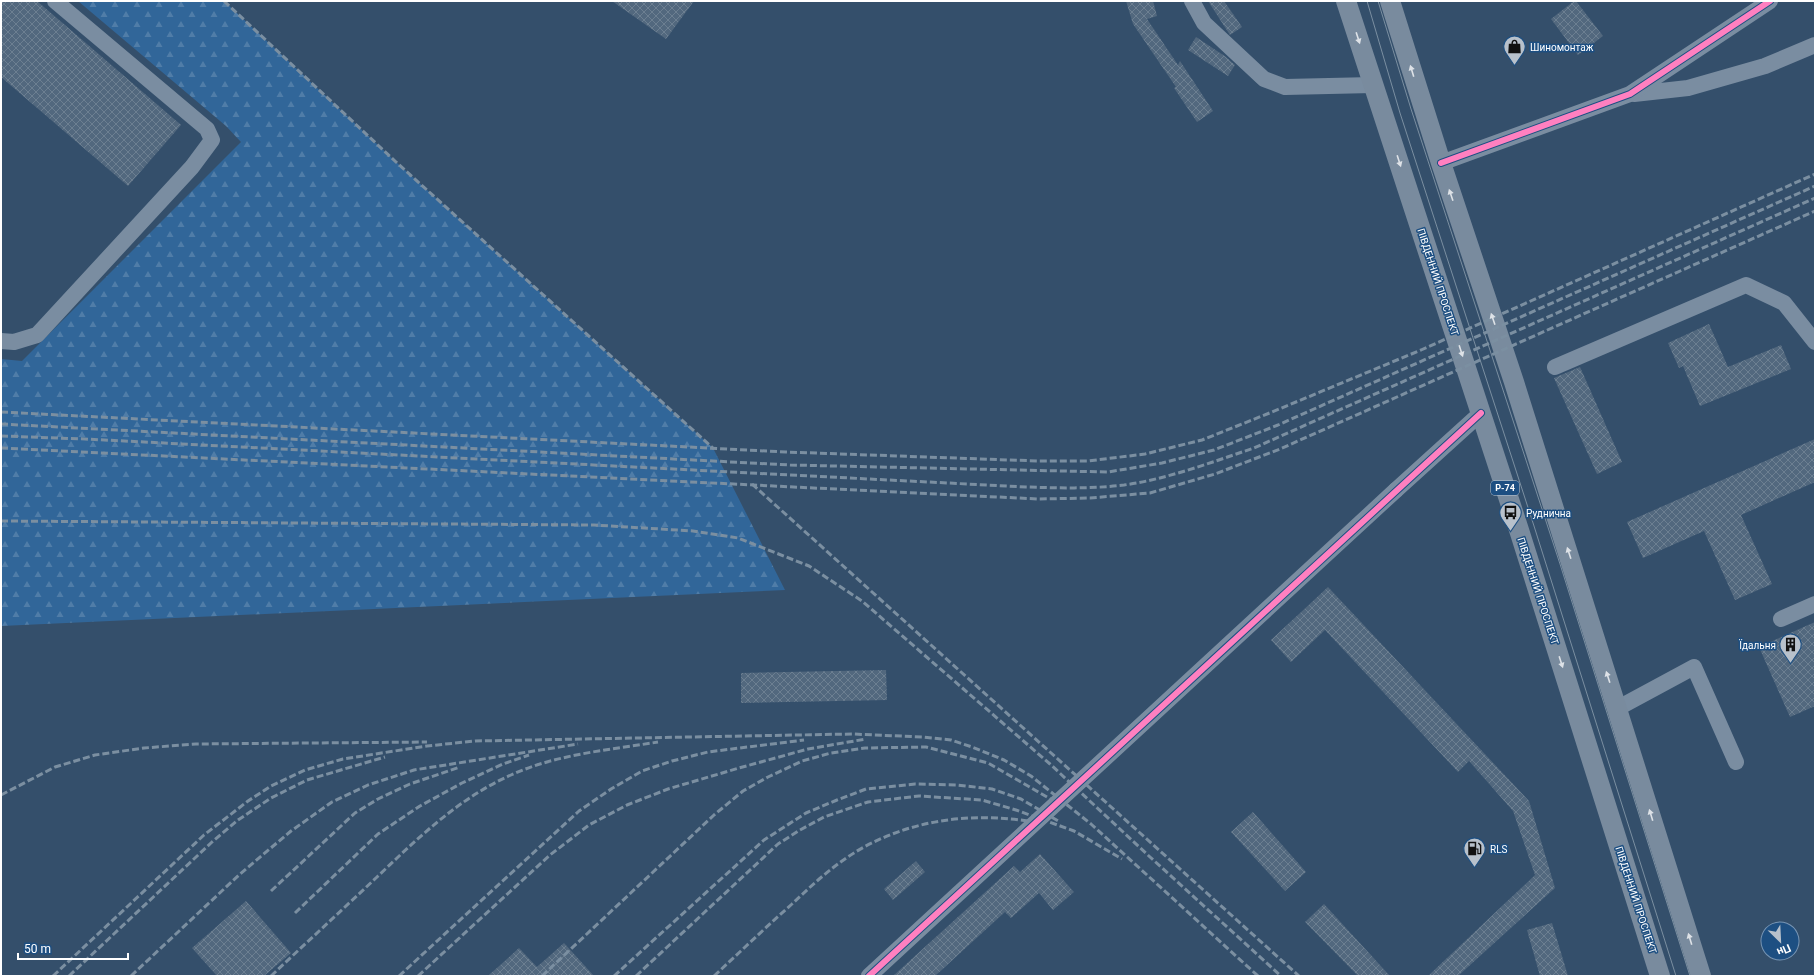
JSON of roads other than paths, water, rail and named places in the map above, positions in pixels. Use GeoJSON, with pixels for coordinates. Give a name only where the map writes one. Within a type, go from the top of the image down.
{"type":"FeatureCollection","features":[{"type":"Feature","properties":{"kind":"main road","name":"ПІВДЕННИЙ ПРОСПЕКТ"},"geometry":{"type":"LineString","coordinates":[[1346,1],[1481,412],[1660,976]]}},
{"type":"Feature","properties":{"kind":"main road"},"geometry":{"type":"LineString","coordinates":[[1390,1],[1618,708],[1702,976]]}},
{"type":"Feature","properties":{"kind":"street"},"geometry":{"type":"LineString","coordinates":[[1,341],[14,342],[37,335],[192,167],[212,140],[207,129],[55,1]]}},
{"type":"Feature","properties":{"kind":"street"},"geometry":{"type":"LineString","coordinates":[[1192,1],[1204,23],[1264,79],[1286,87],[1373,85]]}},
{"type":"Feature","properties":{"kind":"street"},"geometry":{"type":"LineString","coordinates":[[1441,163],[1630,94],[1770,1]]}},
{"type":"Feature","properties":{"kind":"street"},"geometry":{"type":"LineString","coordinates":[[1630,94],[1688,88],[1765,66],[1815,44]]}},
{"type":"Feature","properties":{"kind":"street"},"geometry":{"type":"LineString","coordinates":[[1555,367],[1746,285],[1784,303],[1815,342]]}},
{"type":"Feature","properties":{"kind":"street"},"geometry":{"type":"LineString","coordinates":[[869,976],[1481,412]]}},
{"type":"Feature","properties":{"kind":"street"},"geometry":{"type":"LineString","coordinates":[[1781,619],[1815,604]]}},
{"type":"Feature","properties":{"kind":"street"},"geometry":{"type":"LineString","coordinates":[[1618,708],[1694,667],[1736,762]]}},
{"type":"Feature","properties":{"kind":"tram line"},"geometry":{"type":"LineString","coordinates":[[1367,1],[1400,113],[1534,526],[1676,976]]}},
{"type":"Feature","properties":{"kind":"tram line"},"geometry":{"type":"LineString","coordinates":[[1378,1],[1411,109],[1560,564],[1690,976]]}},
{"type":"Feature","properties":{"kind":"railway"},"geometry":{"type":"LineString","coordinates":[[224,1],[396,162],[714,449]]}},
{"type":"Feature","properties":{"kind":"railway"},"geometry":{"type":"LineString","coordinates":[[1,412],[786,452],[1038,461],[1088,461],[1145,454],[1202,440],[1421,350],[1815,174]]}},
{"type":"Feature","properties":{"kind":"railway"},"geometry":{"type":"LineString","coordinates":[[1,424],[790,465],[1108,472],[1162,463],[1214,450],[1278,425],[1815,186]]}},
{"type":"Feature","properties":{"kind":"railway"},"geometry":{"type":"LineString","coordinates":[[1,436],[1026,487],[1087,488],[1124,485],[1157,479],[1254,448],[1815,198]]}},
{"type":"Feature","properties":{"kind":"railway"},"geometry":{"type":"LineString","coordinates":[[1,448],[1038,499],[1090,498],[1150,493],[1215,474],[1280,449],[1815,211]]}},
{"type":"Feature","properties":{"kind":"railway"},"geometry":{"type":"LineString","coordinates":[[752,484],[1299,976]]}},
{"type":"Feature","properties":{"kind":"railway"},"geometry":{"type":"LineString","coordinates":[[1,521],[594,525],[693,531],[738,538],[809,566],[862,601],[1050,764],[1281,976]]}},
{"type":"Feature","properties":{"kind":"railway"},"geometry":{"type":"LineString","coordinates":[[53,976],[204,835],[248,801],[271,786],[305,770],[343,759],[427,746],[475,741],[852,734],[923,737],[951,740],[1004,760],[1031,776],[1091,824],[1258,976]]}},
{"type":"Feature","properties":{"kind":"railway"},"geometry":{"type":"LineString","coordinates":[[418,976],[550,855],[589,825],[627,805],[668,789],[808,749],[866,739]]}},
{"type":"Feature","properties":{"kind":"railway"},"geometry":{"type":"LineString","coordinates":[[399,976],[579,811],[611,789],[642,771],[672,761],[708,752],[804,740]]}},
{"type":"Feature","properties":{"kind":"railway"},"geometry":{"type":"LineString","coordinates":[[1,795],[55,767],[95,755],[144,748],[196,744],[427,742]]}},
{"type":"Feature","properties":{"kind":"railway"},"geometry":{"type":"LineString","coordinates":[[271,976],[440,820],[474,795],[492,784],[529,768],[565,757],[658,742]]}},
{"type":"Feature","properties":{"kind":"railway"},"geometry":{"type":"LineString","coordinates":[[131,976],[240,874],[291,831],[332,802],[368,785],[414,770],[578,744]]}},
{"type":"Feature","properties":{"kind":"railway"},"geometry":{"type":"LineString","coordinates":[[542,976],[714,815],[743,791],[802,761],[831,753],[865,748],[926,747],[988,763],[1054,801]]}},
{"type":"Feature","properties":{"kind":"railway"},"geometry":{"type":"LineString","coordinates":[[295,913],[378,834],[420,806],[462,783],[503,764],[529,755]]}},
{"type":"Feature","properties":{"kind":"railway"},"geometry":{"type":"LineString","coordinates":[[69,976],[212,842],[238,820],[271,798],[307,780],[385,757]]}},
{"type":"Feature","properties":{"kind":"railway"},"geometry":{"type":"LineString","coordinates":[[271,891],[355,813],[378,799],[410,784],[460,767]]}},
{"type":"Feature","properties":{"kind":"railway"},"geometry":{"type":"LineString","coordinates":[[614,976],[764,840],[806,813],[866,789],[915,784],[957,785],[992,789],[1021,799],[1060,822]]}},
{"type":"Feature","properties":{"kind":"railway"},"geometry":{"type":"LineString","coordinates":[[636,976],[778,844],[824,817],[868,802],[919,796],[982,800],[1016,810],[1074,831],[1122,859]]}},
{"type":"Feature","properties":{"kind":"railway"},"geometry":{"type":"LineString","coordinates":[[714,976],[826,873],[844,859],[885,837],[928,823],[950,820],[995,818],[1041,823]]}},
{"type":"Feature","properties":{"kind":"place","name":"Шиномонтаж"},"geometry":{"type":"Point","coordinates":[1515,66]}},
{"type":"Feature","properties":{"kind":"place","name":"Руднична"},"geometry":{"type":"Point","coordinates":[1510,532]}},
{"type":"Feature","properties":{"kind":"place","name":"Їдальня"},"geometry":{"type":"Point","coordinates":[1791,664]}},
{"type":"Feature","properties":{"kind":"place","name":"RLS"},"geometry":{"type":"Point","coordinates":[1474,868]}}]}
